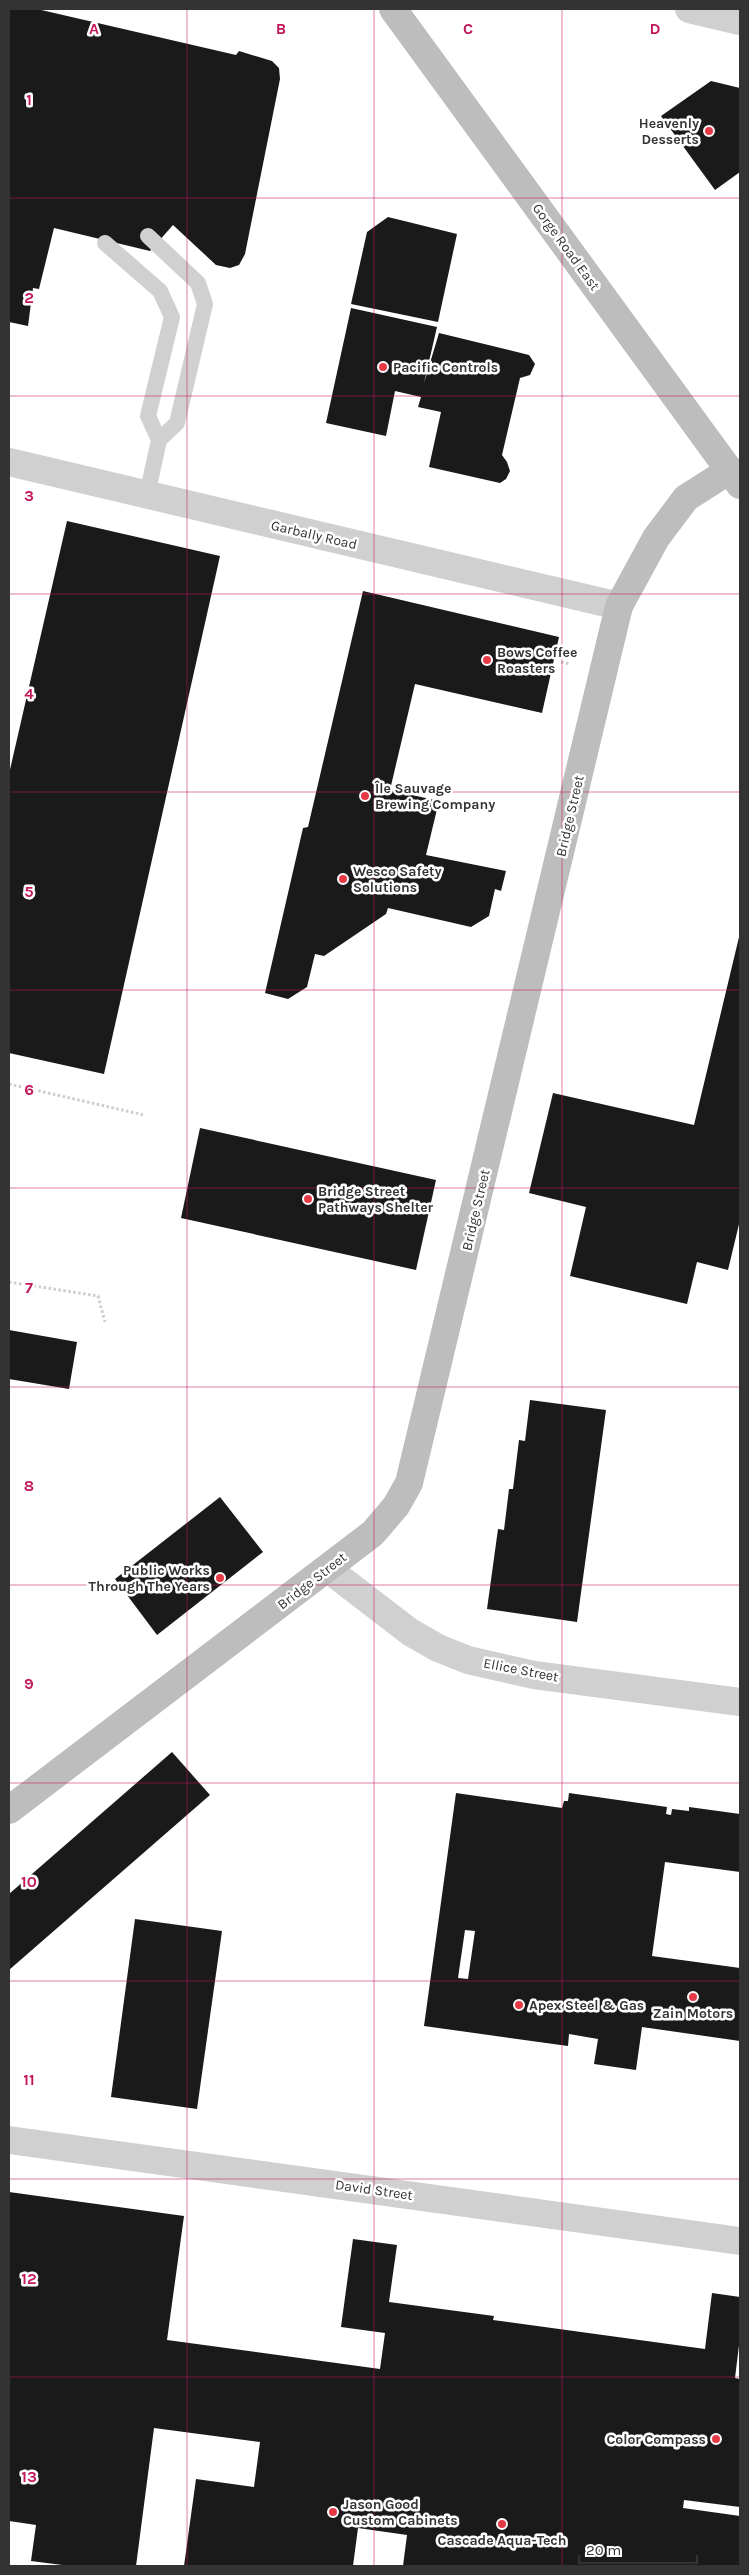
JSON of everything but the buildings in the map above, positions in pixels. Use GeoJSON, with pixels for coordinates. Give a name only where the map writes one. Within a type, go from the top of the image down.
{"type":"FeatureCollection","features":[{"type":"Feature","properties":{"kind":"street","name":"Gorge Road East"},"geometry":{"type":"LineString","coordinates":[[394,9],[735,478]]}},
{"type":"Feature","properties":{"kind":"street"},"geometry":{"type":"LineString","coordinates":[[689,9],[740,21]]}},
{"type":"Feature","properties":{"kind":"street","name":"Garbally Road"},"geometry":{"type":"LineString","coordinates":[[9,462],[619,606]]}},
{"type":"Feature","properties":{"kind":"street","name":"Bridge Street"},"geometry":{"type":"LineString","coordinates":[[9,1810],[373,1533],[396,1506],[409,1483],[619,606],[656,538],[686,498],[735,478]]}},
{"type":"Feature","properties":{"kind":"street","name":"Ellice Street"},"geometry":{"type":"LineString","coordinates":[[328,1569],[410,1632],[438,1648],[468,1660],[534,1675],[740,1702]]}},
{"type":"Feature","properties":{"kind":"street","name":"David Street"},"geometry":{"type":"LineString","coordinates":[[9,2140],[740,2241]]}},
{"type":"Feature","properties":{"kind":"lane"},"geometry":{"type":"LineString","coordinates":[[148,236],[198,283],[205,304],[177,423],[158,440]]}},
{"type":"Feature","properties":{"kind":"lane"},"geometry":{"type":"LineString","coordinates":[[105,243],[160,291],[172,317],[148,416],[158,440],[147,496]]}},
{"type":"Feature","properties":{"kind":"path"},"geometry":{"type":"LineString","coordinates":[[9,1084],[144,1115]]}},
{"type":"Feature","properties":{"kind":"path"},"geometry":{"type":"LineString","coordinates":[[9,1282],[98,1296],[106,1322]]}},
{"type":"Feature","properties":{"kind":"place","name":"Heavenly Desserts"},"geometry":{"type":"Point","coordinates":[709,131]}},
{"type":"Feature","properties":{"kind":"place","name":"Pacific Controls"},"geometry":{"type":"Point","coordinates":[383,367]}},
{"type":"Feature","properties":{"kind":"place","name":"Bows Coffee Roasters"},"geometry":{"type":"Point","coordinates":[487,660]}},
{"type":"Feature","properties":{"kind":"place","name":"Île Sauvage Brewing Company"},"geometry":{"type":"Point","coordinates":[365,796]}},
{"type":"Feature","properties":{"kind":"place","name":"Wesco Safety Solutions"},"geometry":{"type":"Point","coordinates":[343,879]}},
{"type":"Feature","properties":{"kind":"place","name":"Bridge Street Pathways Shelter"},"geometry":{"type":"Point","coordinates":[308,1199]}},
{"type":"Feature","properties":{"kind":"place","name":"Public Works Through The Years"},"geometry":{"type":"Point","coordinates":[220,1578]}},
{"type":"Feature","properties":{"kind":"place","name":"Zain Motors"},"geometry":{"type":"Point","coordinates":[693,1997]}},
{"type":"Feature","properties":{"kind":"place","name":"Apex Steel & Gas"},"geometry":{"type":"Point","coordinates":[519,2005]}},
{"type":"Feature","properties":{"kind":"place","name":"Color Compass"},"geometry":{"type":"Point","coordinates":[716,2439]}},
{"type":"Feature","properties":{"kind":"place","name":"Jason Good Custom Cabinets"},"geometry":{"type":"Point","coordinates":[333,2512]}},
{"type":"Feature","properties":{"kind":"place","name":"Cascade Aqua-Tech"},"geometry":{"type":"Point","coordinates":[502,2524]}}]}
